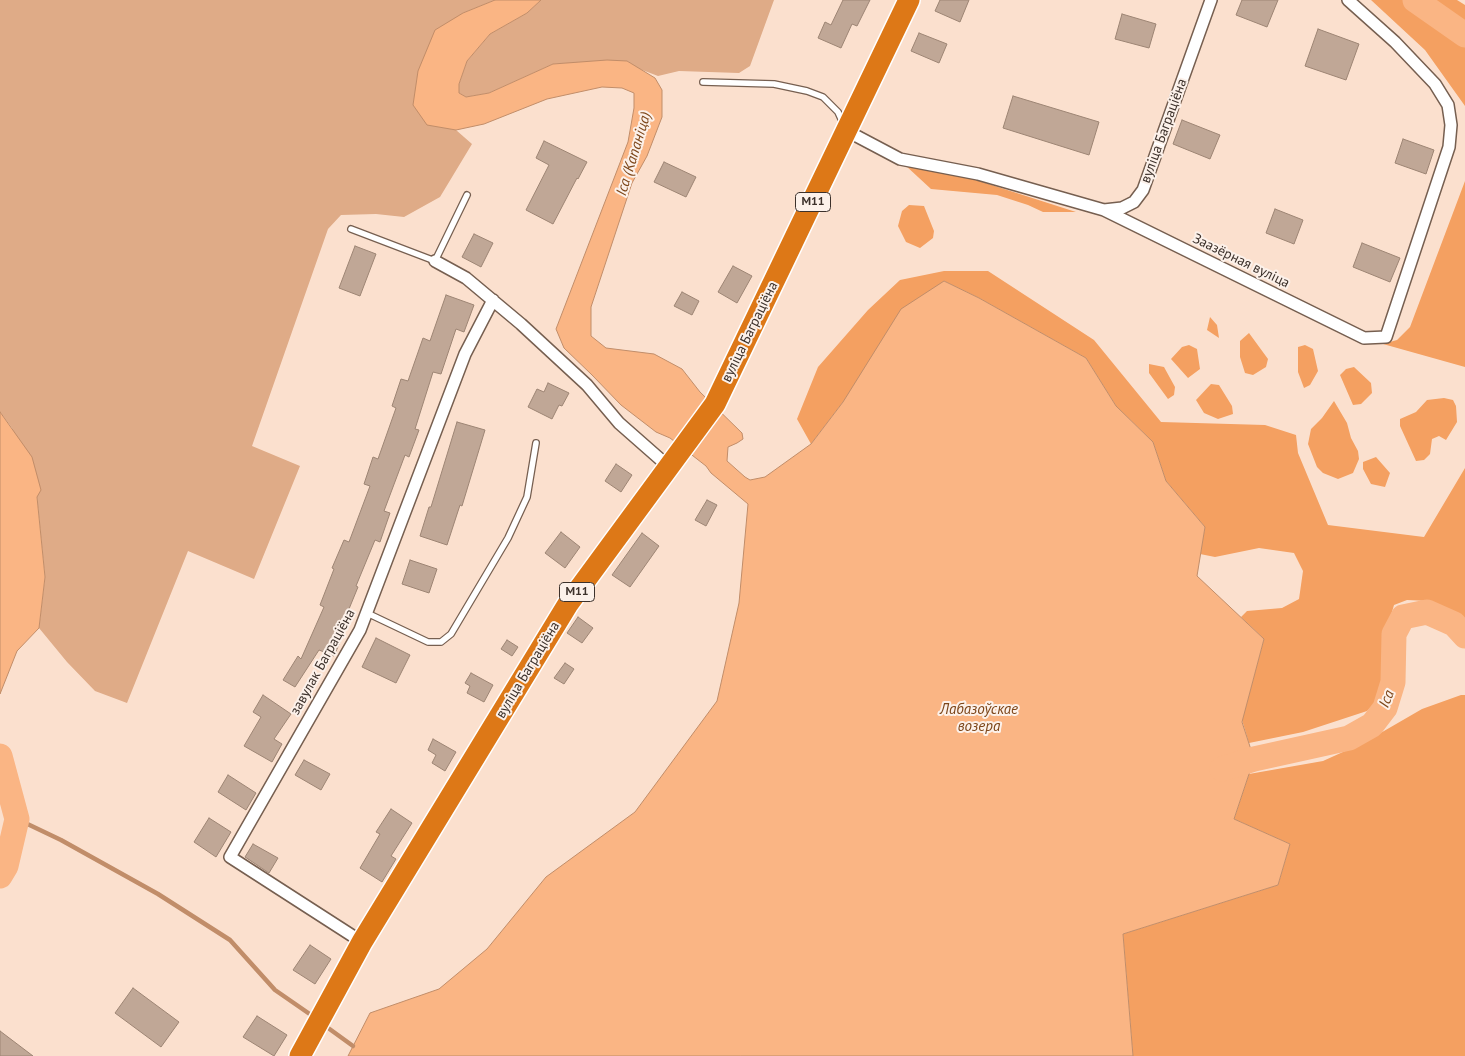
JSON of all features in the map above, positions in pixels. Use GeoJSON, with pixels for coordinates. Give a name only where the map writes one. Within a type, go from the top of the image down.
{"type":"FeatureCollection","features":[{"type":"Feature","properties":{"kind":"highway","name":"вуліца Баграціёна"},"geometry":{"type":"LineString","coordinates":[[304,1050],[362,942],[568,604],[715,404],[909,0]]}},
{"type":"Feature","properties":{"kind":"street","name":"вуліца Баграціёна"},"geometry":{"type":"LineString","coordinates":[[847,131],[900,159],[978,174],[1104,210],[1122,208],[1134,202],[1143,190],[1211,0]]}},
{"type":"Feature","properties":{"kind":"street","name":"Заазёрная вуліца"},"geometry":{"type":"LineString","coordinates":[[1104,210],[1364,338],[1386,337],[1450,147],[1451,125],[1448,105],[1435,84],[1395,42],[1348,0]]}},
{"type":"Feature","properties":{"kind":"street"},"geometry":{"type":"LineString","coordinates":[[435,261],[466,278],[493,300],[586,385],[619,423],[676,459]]}},
{"type":"Feature","properties":{"kind":"street","name":"завулак Баграціёна"},"geometry":{"type":"LineString","coordinates":[[362,942],[230,857],[360,630],[465,354],[493,300]]}},
{"type":"Feature","properties":{"kind":"lane"},"geometry":{"type":"LineString","coordinates":[[703,82],[774,84],[807,91],[823,97],[838,112],[847,131]]}},
{"type":"Feature","properties":{"kind":"lane"},"geometry":{"type":"LineString","coordinates":[[351,229],[435,261],[467,195]]}},
{"type":"Feature","properties":{"kind":"lane"},"geometry":{"type":"LineString","coordinates":[[367,613],[428,642],[441,642],[452,634],[508,538],[528,497],[536,443]]}},
{"type":"Feature","properties":{"kind":"shaded area"},"geometry":{"type":"Polygon","coordinates":[[[0,0],[495,0],[463,13],[427,124],[456,130],[472,144],[440,197],[404,217],[376,214],[341,215],[328,229],[252,446],[300,466],[254,579],[188,551],[127,703],[95,691],[67,662],[39,628],[45,577],[37,497],[12,428],[0,412],[0,0]]]}},
{"type":"Feature","properties":{"kind":"shaded area"},"geometry":{"type":"Polygon","coordinates":[[[541,0],[774,0],[750,66],[739,73],[679,71],[658,76],[637,68],[627,61],[553,64],[489,93],[466,97],[459,93],[459,84],[467,61],[490,34],[527,13],[541,0]]]}},
{"type":"Feature","properties":{"kind":"shaded area"},"geometry":{"type":"Polygon","coordinates":[[[1371,0],[1457,0],[1465,5],[1465,106],[1425,50],[1371,0]]]}},
{"type":"Feature","properties":{"kind":"shaded area"},"geometry":{"type":"Polygon","coordinates":[[[905,165],[976,180],[1076,212],[1043,212],[997,195],[931,189],[905,165]]]}},
{"type":"Feature","properties":{"kind":"shaded area"},"geometry":{"type":"Polygon","coordinates":[[[1465,181],[1465,367],[1383,344],[1397,340],[1410,327],[1465,181]]]}},
{"type":"Feature","properties":{"kind":"shaded area"},"geometry":{"type":"Polygon","coordinates":[[[909,205],[924,206],[934,231],[933,238],[920,248],[906,242],[898,226],[902,211],[909,205]]]}},
{"type":"Feature","properties":{"kind":"shaded area"},"geometry":{"type":"Polygon","coordinates":[[[944,271],[988,271],[1094,340],[1161,422],[1265,425],[1296,435],[1298,453],[1328,525],[1424,537],[1465,468],[1465,621],[1459,615],[1429,601],[1407,600],[1394,605],[1385,636],[1382,690],[1375,703],[1367,711],[1303,732],[1249,743],[1242,720],[1264,639],[1241,617],[1247,611],[1282,608],[1299,599],[1303,571],[1294,553],[1259,548],[1215,557],[1200,554],[1205,527],[1166,481],[1153,442],[1116,406],[1086,358],[979,298],[944,281],[843,402],[811,444],[797,419],[818,367],[868,310],[900,280],[944,271]]]}},
{"type":"Feature","properties":{"kind":"shaded area"},"geometry":{"type":"Polygon","coordinates":[[[1210,317],[1217,325],[1219,338],[1207,330],[1210,317]]]}},
{"type":"Feature","properties":{"kind":"shaded area"},"geometry":{"type":"Polygon","coordinates":[[[1249,333],[1268,359],[1266,367],[1253,375],[1245,373],[1240,357],[1240,341],[1249,333]]]}},
{"type":"Feature","properties":{"kind":"shaded area"},"geometry":{"type":"Polygon","coordinates":[[[1189,345],[1197,349],[1200,369],[1188,378],[1171,359],[1182,347],[1189,345]]]}},
{"type":"Feature","properties":{"kind":"shaded area"},"geometry":{"type":"Polygon","coordinates":[[[1305,345],[1313,349],[1318,371],[1310,385],[1304,388],[1298,372],[1298,347],[1305,345]]]}},
{"type":"Feature","properties":{"kind":"shaded area"},"geometry":{"type":"Polygon","coordinates":[[[1149,364],[1164,367],[1175,387],[1174,395],[1168,399],[1149,373],[1149,364]]]}},
{"type":"Feature","properties":{"kind":"shaded area"},"geometry":{"type":"Polygon","coordinates":[[[1354,367],[1371,383],[1372,393],[1361,404],[1353,405],[1340,375],[1346,369],[1354,367]]]}},
{"type":"Feature","properties":{"kind":"shaded area"},"geometry":{"type":"Polygon","coordinates":[[[1211,384],[1219,385],[1232,406],[1233,414],[1218,419],[1204,413],[1196,400],[1211,384]]]}},
{"type":"Feature","properties":{"kind":"shaded area"},"geometry":{"type":"Polygon","coordinates":[[[1444,398],[1453,400],[1456,406],[1457,422],[1446,440],[1439,436],[1432,439],[1430,454],[1424,460],[1416,461],[1400,426],[1400,419],[1416,412],[1427,400],[1444,398]]]}},
{"type":"Feature","properties":{"kind":"shaded area"},"geometry":{"type":"Polygon","coordinates":[[[1334,401],[1347,423],[1351,438],[1358,451],[1359,459],[1353,473],[1338,479],[1323,473],[1317,467],[1308,444],[1311,429],[1322,418],[1334,401]]]}},
{"type":"Feature","properties":{"kind":"shaded area"},"geometry":{"type":"Polygon","coordinates":[[[1376,457],[1390,473],[1385,487],[1371,484],[1363,469],[1363,462],[1376,457]]]}},
{"type":"Feature","properties":{"kind":"shaded area"},"geometry":{"type":"Polygon","coordinates":[[[1465,695],[1465,1056],[1133,1056],[1123,934],[1278,885],[1290,844],[1234,819],[1249,774],[1323,761],[1365,742],[1422,709],[1465,695]]]}},
{"type":"Feature","properties":{"kind":"water","name":"Лабазоўскае возера"},"geometry":{"type":"Polygon","coordinates":[[[495,0],[541,0],[527,13],[490,34],[467,61],[459,84],[459,93],[466,97],[489,93],[553,64],[607,60],[627,61],[655,78],[662,90],[662,117],[647,156],[632,183],[591,307],[591,336],[606,348],[654,354],[682,369],[700,392],[742,433],[743,439],[728,447],[727,461],[745,477],[750,480],[765,477],[811,444],[843,402],[901,309],[944,281],[979,298],[1086,358],[1116,406],[1153,442],[1166,481],[1205,527],[1197,576],[1264,639],[1242,722],[1254,759],[1234,819],[1290,844],[1278,885],[1123,934],[1133,1056],[348,1056],[370,1013],[439,989],[487,949],[546,877],[635,812],[717,701],[739,603],[748,504],[711,473],[706,466],[670,438],[656,432],[621,405],[564,348],[556,329],[628,142],[634,108],[634,93],[622,88],[602,87],[547,99],[484,124],[456,130],[427,125],[413,105],[418,71],[435,30],[463,13],[495,0]]]}},
{"type":"Feature","properties":{"kind":"water"},"geometry":{"type":"Polygon","coordinates":[[[0,412],[32,457],[41,490],[37,497],[45,577],[39,628],[17,651],[0,694],[0,412]]]}},
{"type":"Feature","properties":{"kind":"building"},"geometry":{"type":"Polygon","coordinates":[[[843,0],[870,0],[857,26],[852,24],[841,48],[818,38],[825,22],[831,25],[843,0]]]}},
{"type":"Feature","properties":{"kind":"building"},"geometry":{"type":"Polygon","coordinates":[[[940,0],[969,0],[960,22],[935,11],[940,0]]]}},
{"type":"Feature","properties":{"kind":"building"},"geometry":{"type":"Polygon","coordinates":[[[1242,0],[1278,0],[1267,27],[1236,15],[1242,0]]]}},
{"type":"Feature","properties":{"kind":"building"},"geometry":{"type":"Polygon","coordinates":[[[1122,14],[1156,24],[1149,48],[1115,39],[1122,14]]]}},
{"type":"Feature","properties":{"kind":"building"},"geometry":{"type":"Polygon","coordinates":[[[1318,29],[1359,44],[1346,80],[1305,66],[1318,29]]]}},
{"type":"Feature","properties":{"kind":"building"},"geometry":{"type":"Polygon","coordinates":[[[919,33],[947,44],[939,63],[911,51],[919,33]]]}},
{"type":"Feature","properties":{"kind":"building"},"geometry":{"type":"Polygon","coordinates":[[[1013,96],[1099,122],[1089,155],[1003,128],[1013,96]]]}},
{"type":"Feature","properties":{"kind":"building"},"geometry":{"type":"Polygon","coordinates":[[[1182,120],[1220,135],[1210,159],[1173,144],[1182,120]]]}},
{"type":"Feature","properties":{"kind":"building"},"geometry":{"type":"Polygon","coordinates":[[[1403,139],[1434,150],[1426,174],[1395,163],[1403,139]]]}},
{"type":"Feature","properties":{"kind":"building"},"geometry":{"type":"Polygon","coordinates":[[[544,141],[587,162],[553,224],[526,210],[549,165],[536,158],[544,141]]]}},
{"type":"Feature","properties":{"kind":"building"},"geometry":{"type":"Polygon","coordinates":[[[664,162],[696,177],[686,197],[654,182],[664,162]]]}},
{"type":"Feature","properties":{"kind":"building"},"geometry":{"type":"Polygon","coordinates":[[[1275,209],[1303,220],[1294,244],[1266,233],[1275,209]]]}},
{"type":"Feature","properties":{"kind":"building"},"geometry":{"type":"Polygon","coordinates":[[[474,234],[493,243],[481,267],[462,257],[474,234]]]}},
{"type":"Feature","properties":{"kind":"building"},"geometry":{"type":"Polygon","coordinates":[[[1362,243],[1400,258],[1390,282],[1353,267],[1362,243]]]}},
{"type":"Feature","properties":{"kind":"building"},"geometry":{"type":"Polygon","coordinates":[[[355,246],[376,254],[360,296],[339,288],[355,246]]]}},
{"type":"Feature","properties":{"kind":"building"},"geometry":{"type":"Polygon","coordinates":[[[733,266],[752,276],[737,303],[718,292],[733,266]]]}},
{"type":"Feature","properties":{"kind":"building"},"geometry":{"type":"Polygon","coordinates":[[[682,292],[699,301],[692,315],[674,306],[682,292]]]}},
{"type":"Feature","properties":{"kind":"building"},"geometry":{"type":"Polygon","coordinates":[[[446,295],[474,305],[464,332],[456,329],[441,374],[433,372],[415,429],[419,430],[409,457],[405,455],[384,511],[390,513],[380,542],[375,540],[356,586],[358,587],[342,626],[346,628],[334,656],[319,650],[295,687],[283,680],[298,656],[301,659],[324,607],[320,605],[334,569],[332,568],[344,540],[349,542],[370,486],[364,484],[373,457],[378,459],[396,408],[392,406],[401,379],[408,381],[423,338],[430,341],[446,295]]]}},
{"type":"Feature","properties":{"kind":"building"},"geometry":{"type":"Polygon","coordinates":[[[548,383],[569,393],[562,406],[559,405],[552,419],[528,407],[537,389],[544,392],[548,383]]]}},
{"type":"Feature","properties":{"kind":"building"},"geometry":{"type":"Polygon","coordinates":[[[457,422],[485,430],[462,506],[460,505],[447,545],[420,536],[429,507],[431,507],[457,422]]]}},
{"type":"Feature","properties":{"kind":"building"},"geometry":{"type":"Polygon","coordinates":[[[616,464],[632,475],[621,492],[605,481],[616,464]]]}},
{"type":"Feature","properties":{"kind":"building"},"geometry":{"type":"Polygon","coordinates":[[[707,500],[717,505],[706,526],[695,520],[707,500]]]}},
{"type":"Feature","properties":{"kind":"building"},"geometry":{"type":"Polygon","coordinates":[[[561,532],[580,547],[565,568],[545,553],[561,532]]]}},
{"type":"Feature","properties":{"kind":"building"},"geometry":{"type":"Polygon","coordinates":[[[642,533],[659,546],[630,587],[612,575],[642,533]]]}},
{"type":"Feature","properties":{"kind":"building"},"geometry":{"type":"Polygon","coordinates":[[[410,560],[437,569],[429,593],[402,584],[410,560]]]}},
{"type":"Feature","properties":{"kind":"building"},"geometry":{"type":"Polygon","coordinates":[[[578,617],[593,628],[582,643],[567,633],[578,617]]]}},
{"type":"Feature","properties":{"kind":"building"},"geometry":{"type":"Polygon","coordinates":[[[376,638],[410,655],[396,683],[362,667],[376,638]]]}},
{"type":"Feature","properties":{"kind":"building"},"geometry":{"type":"Polygon","coordinates":[[[507,640],[518,647],[512,656],[501,649],[507,640]]]}},
{"type":"Feature","properties":{"kind":"building"},"geometry":{"type":"Polygon","coordinates":[[[565,663],[574,669],[564,684],[554,678],[565,663]]]}},
{"type":"Feature","properties":{"kind":"building"},"geometry":{"type":"Polygon","coordinates":[[[471,673],[493,685],[484,702],[467,693],[470,686],[465,683],[471,673]]]}},
{"type":"Feature","properties":{"kind":"building"},"geometry":{"type":"Polygon","coordinates":[[[263,695],[291,714],[274,739],[282,744],[272,762],[244,746],[261,717],[253,712],[263,695]]]}},
{"type":"Feature","properties":{"kind":"building"},"geometry":{"type":"Polygon","coordinates":[[[433,739],[456,752],[445,771],[432,763],[436,755],[428,750],[433,739]]]}},
{"type":"Feature","properties":{"kind":"building"},"geometry":{"type":"Polygon","coordinates":[[[304,760],[330,774],[321,790],[295,775],[304,760]]]}},
{"type":"Feature","properties":{"kind":"building"},"geometry":{"type":"Polygon","coordinates":[[[228,775],[256,793],[246,810],[218,792],[228,775]]]}},
{"type":"Feature","properties":{"kind":"building"},"geometry":{"type":"Polygon","coordinates":[[[391,809],[412,823],[391,856],[396,859],[382,882],[360,868],[380,834],[376,832],[391,809]]]}},
{"type":"Feature","properties":{"kind":"building"},"geometry":{"type":"Polygon","coordinates":[[[209,818],[231,832],[216,857],[194,842],[209,818]]]}},
{"type":"Feature","properties":{"kind":"building"},"geometry":{"type":"Polygon","coordinates":[[[253,844],[278,858],[269,873],[245,857],[253,844]]]}},
{"type":"Feature","properties":{"kind":"building"},"geometry":{"type":"Polygon","coordinates":[[[310,945],[331,959],[315,984],[293,970],[310,945]]]}},
{"type":"Feature","properties":{"kind":"building"},"geometry":{"type":"Polygon","coordinates":[[[133,988],[179,1022],[161,1047],[115,1013],[133,988]]]}},
{"type":"Feature","properties":{"kind":"building"},"geometry":{"type":"Polygon","coordinates":[[[257,1016],[287,1035],[274,1056],[243,1037],[257,1016]]]}},
{"type":"Feature","properties":{"kind":"building"},"geometry":{"type":"Polygon","coordinates":[[[0,1031],[33,1056],[0,1056],[0,1031]]]}},
{"type":"Feature","properties":{"kind":"waterway"},"geometry":{"type":"LineString","coordinates":[[1415,0],[1465,35]]}},
{"type":"Feature","properties":{"kind":"waterway","name":"Іса"},"geometry":{"type":"LineString","coordinates":[[1222,769],[1254,759],[1349,738],[1372,725],[1385,708],[1393,682],[1394,634],[1403,617],[1427,612],[1454,624],[1465,636]]}},
{"type":"Feature","properties":{"kind":"waterway"},"geometry":{"type":"LineString","coordinates":[[0,756],[17,819],[6,866],[0,876]]}},
{"type":"Feature","properties":{"kind":"waterway"},"geometry":{"type":"LineString","coordinates":[[17,819],[61,840],[158,894],[230,940],[275,990],[314,1017]]}},
{"type":"Feature","properties":{"kind":"waterway"},"geometry":{"type":"LineString","coordinates":[[324,1025],[353,1046]]}},
{"type":"Feature","properties":{"kind":"water label","name":"Іса (Капаніца)"},"geometry":{"type":"Point","coordinates":[634,154]}}]}
